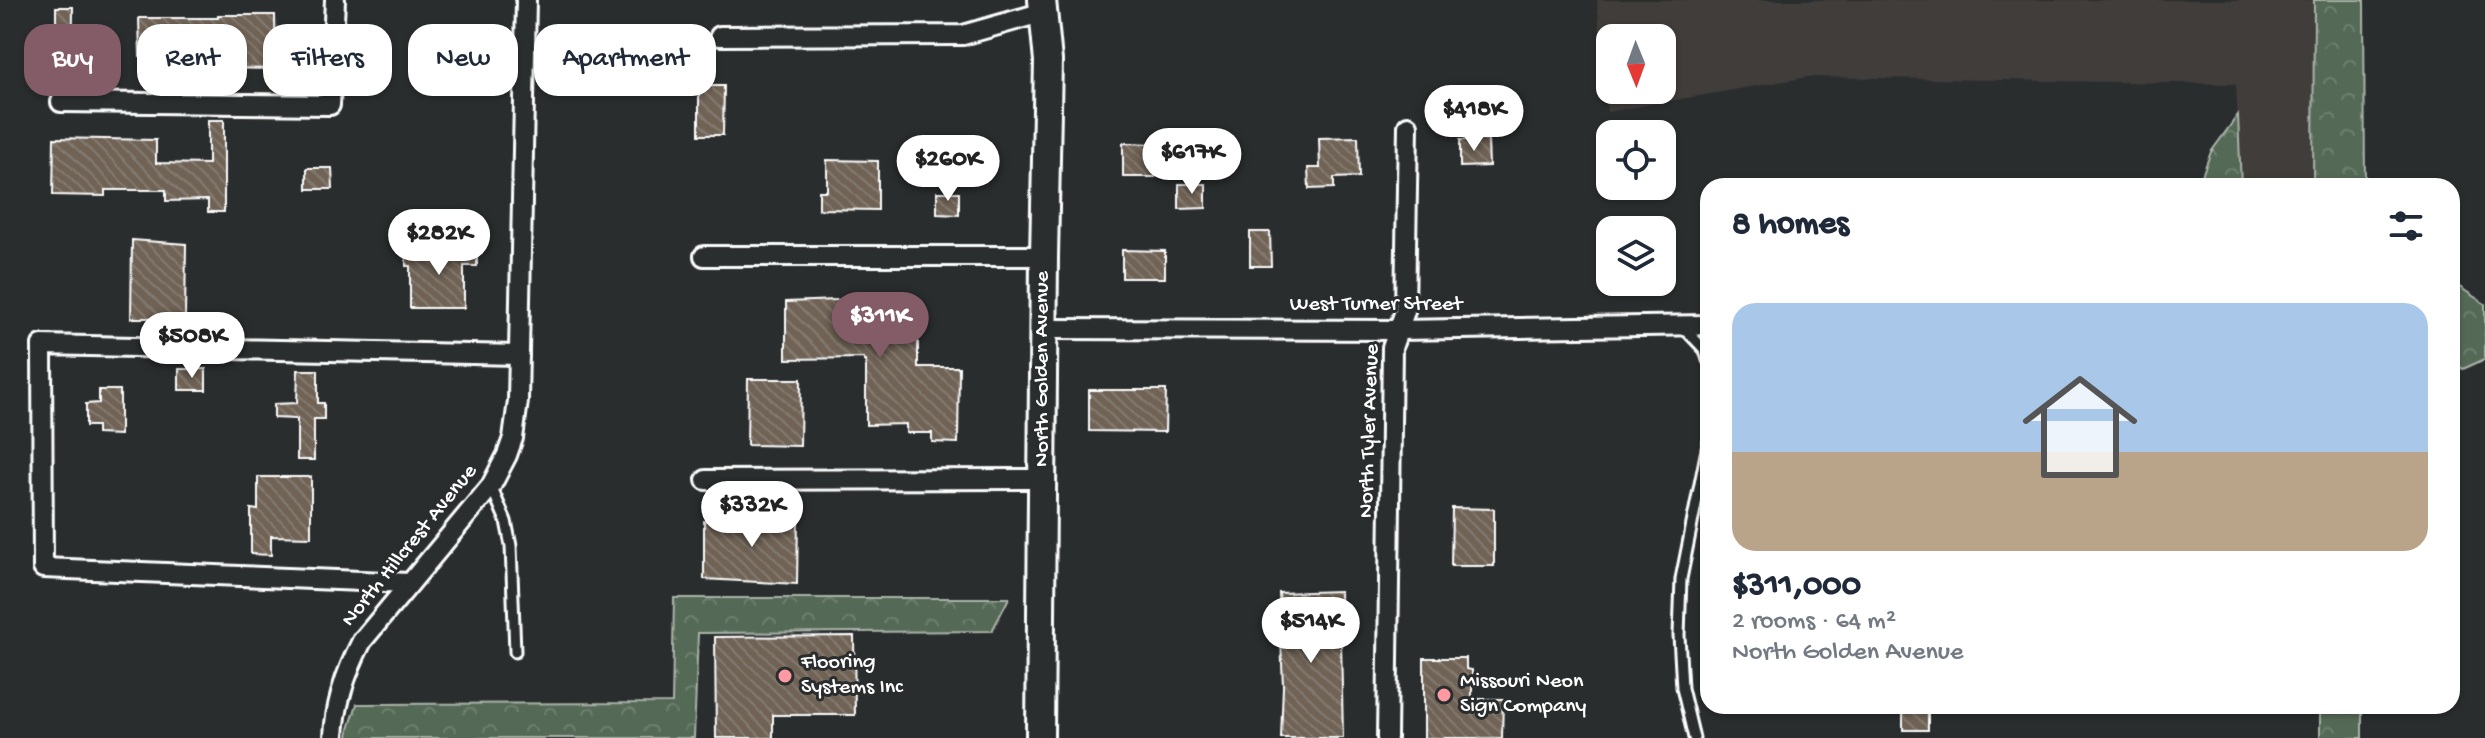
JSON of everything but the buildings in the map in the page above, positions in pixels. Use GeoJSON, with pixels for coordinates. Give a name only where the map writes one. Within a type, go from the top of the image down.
{"type":"FeatureCollection","features":[{"type":"Feature","properties":{"kind":"street"},"geometry":{"type":"LineString","coordinates":[[61,102],[330,105],[335,0]]}},
{"type":"Feature","properties":{"kind":"street","name":"North Hillcrest Avenue"},"geometry":{"type":"LineString","coordinates":[[334,738],[340,694],[353,658],[373,626],[491,486],[513,438],[518,401],[526,0]]}},
{"type":"Feature","properties":{"kind":"street"},"geometry":{"type":"LineString","coordinates":[[720,36],[963,35],[1043,6]]}},
{"type":"Feature","properties":{"kind":"street","name":"North Golden Avenue"},"geometry":{"type":"LineString","coordinates":[[1040,738],[1048,61],[1043,6]]}},
{"type":"Feature","properties":{"kind":"street","name":"North Tyler Avenue"},"geometry":{"type":"LineString","coordinates":[[1387,738],[1392,348],[1405,311],[1408,126]]}},
{"type":"Feature","properties":{"kind":"street"},"geometry":{"type":"LineString","coordinates":[[704,256],[1044,256]]}},
{"type":"Feature","properties":{"kind":"street","name":"West Turner Street"},"geometry":{"type":"LineString","coordinates":[[1044,329],[1399,330],[1700,325]]}},
{"type":"Feature","properties":{"kind":"street"},"geometry":{"type":"LineString","coordinates":[[410,583],[43,568],[42,345],[519,355]]}},
{"type":"Feature","properties":{"kind":"street"},"geometry":{"type":"LineString","coordinates":[[706,480],[1043,479]]}},
{"type":"Feature","properties":{"kind":"lane"},"geometry":{"type":"LineString","coordinates":[[1682,325],[1700,345]]}},
{"type":"Feature","properties":{"kind":"lane"},"geometry":{"type":"LineString","coordinates":[[1694,738],[1682,688],[1679,635],[1681,579],[1700,484]]}},
{"type":"Feature","properties":{"kind":"lane"},"geometry":{"type":"LineString","coordinates":[[491,486],[506,521],[511,546],[515,652]]}},
{"type":"Feature","properties":{"kind":"shaded area"},"geometry":{"type":"Polygon","coordinates":[[[1597,0],[2314,0],[2313,178],[2241,178],[2236,84],[1808,77],[1676,100],[1676,24],[1599,24],[1597,0]]]}},
{"type":"Feature","properties":{"kind":"shaded area"},"geometry":{"type":"Polygon","coordinates":[[[1606,104],[1653,104],[1607,112],[1606,104]]]}},
{"type":"Feature","properties":{"kind":"green space"},"geometry":{"type":"Polygon","coordinates":[[[2314,0],[2364,0],[2365,178],[2313,178],[2314,0]]]}},
{"type":"Feature","properties":{"kind":"green space"},"geometry":{"type":"Polygon","coordinates":[[[2238,115],[2241,178],[2201,178],[2211,152],[2238,115]]]}},
{"type":"Feature","properties":{"kind":"green space"},"geometry":{"type":"Polygon","coordinates":[[[2460,287],[2485,304],[2485,359],[2463,369],[2460,367],[2460,287]]]}},
{"type":"Feature","properties":{"kind":"green space"},"geometry":{"type":"Polygon","coordinates":[[[674,598],[1009,598],[992,631],[698,633],[694,738],[348,738],[357,704],[672,703],[674,598]]]}},
{"type":"Feature","properties":{"kind":"green space"},"geometry":{"type":"Polygon","coordinates":[[[2320,714],[2362,714],[2362,738],[2320,738],[2320,714]]]}},
{"type":"Feature","properties":{"kind":"place","name":"Flooring Systems Inc"},"geometry":{"type":"Point","coordinates":[785,676]}},
{"type":"Feature","properties":{"kind":"place","name":"Missouri Neon Sign Company"},"geometry":{"type":"Point","coordinates":[1444,695]}}]}
